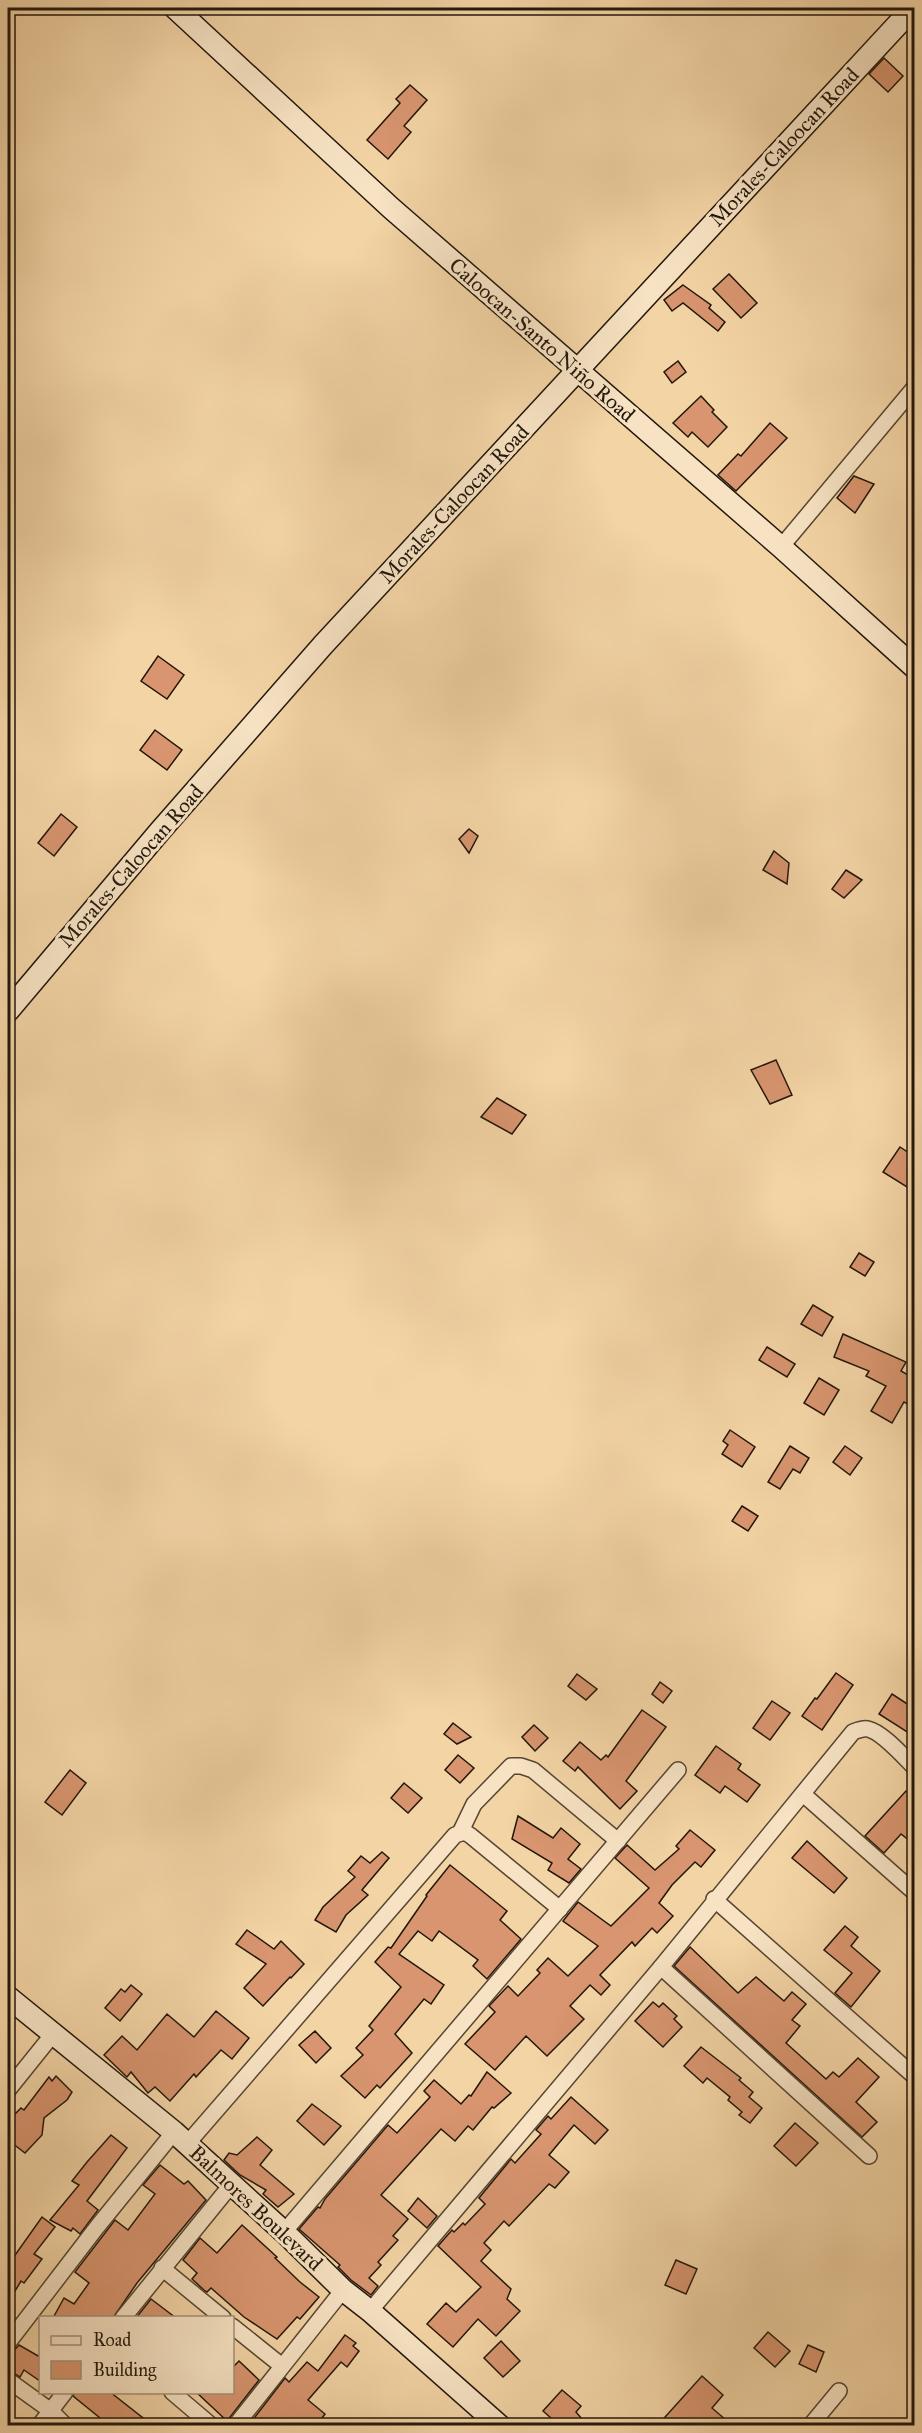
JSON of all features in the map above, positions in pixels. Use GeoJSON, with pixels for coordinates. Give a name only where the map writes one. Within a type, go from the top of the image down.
{"type":"FeatureCollection","features":[{"type":"Feature","properties":{"kind":"street","name":"Caloocan-Santo Niño Road"},"geometry":{"type":"LineString","coordinates":[[175,8],[391,208],[781,547],[915,667]]}},
{"type":"Feature","properties":{"kind":"street","name":"Morales-Caloocan Road"},"geometry":{"type":"LineString","coordinates":[[8,1011],[160,831],[323,645],[913,8]]}},
{"type":"Feature","properties":{"kind":"street"},"geometry":{"type":"LineString","coordinates":[[781,547],[915,388]]}},
{"type":"Feature","properties":{"kind":"street"},"geometry":{"type":"LineString","coordinates":[[370,2311],[661,1966],[853,1732],[864,1728],[879,1735],[915,1767]]}},
{"type":"Feature","properties":{"kind":"street"},"geometry":{"type":"LineString","coordinates":[[460,1833],[474,1804],[511,1766],[521,1766],[533,1770],[618,1841]]}},
{"type":"Feature","properties":{"kind":"street"},"geometry":{"type":"LineString","coordinates":[[284,2232],[678,1770]]}},
{"type":"Feature","properties":{"kind":"street"},"geometry":{"type":"LineString","coordinates":[[803,1794],[915,1892]]}},
{"type":"Feature","properties":{"kind":"street"},"geometry":{"type":"LineString","coordinates":[[8,2343],[97,2227],[455,1835],[460,1833],[471,1836],[560,1909]]}},
{"type":"Feature","properties":{"kind":"street"},"geometry":{"type":"LineString","coordinates":[[714,1899],[915,2076]]}},
{"type":"Feature","properties":{"kind":"street"},"geometry":{"type":"LineString","coordinates":[[661,1966],[868,2156]]}},
{"type":"Feature","properties":{"kind":"street","name":"Balmores Boulevard"},"geometry":{"type":"LineString","coordinates":[[8,1996],[180,2138],[284,2232],[343,2290],[370,2311],[500,2426]]}},
{"type":"Feature","properties":{"kind":"street"},"geometry":{"type":"LineString","coordinates":[[8,2090],[53,2034]]}},
{"type":"Feature","properties":{"kind":"street"},"geometry":{"type":"LineString","coordinates":[[125,2316],[231,2185]]}},
{"type":"Feature","properties":{"kind":"street"},"geometry":{"type":"LineString","coordinates":[[162,2268],[221,2316]]}},
{"type":"Feature","properties":{"kind":"street"},"geometry":{"type":"LineString","coordinates":[[235,2426],[343,2290]]}},
{"type":"Feature","properties":{"kind":"street"},"geometry":{"type":"LineString","coordinates":[[234,2328],[282,2366]]}},
{"type":"Feature","properties":{"kind":"street"},"geometry":{"type":"LineString","coordinates":[[8,2380],[51,2411],[66,2426]]}},
{"type":"Feature","properties":{"kind":"street"},"geometry":{"type":"LineString","coordinates":[[810,2426],[839,2391]]}},
{"type":"Feature","properties":{"kind":"street"},"geometry":{"type":"LineString","coordinates":[[39,2426],[64,2394]]}},
{"type":"Feature","properties":{"kind":"street"},"geometry":{"type":"LineString","coordinates":[[174,2394],[212,2426]]}},
{"type":"Feature","properties":{"kind":"building"},"geometry":{"type":"Polygon","coordinates":[[[884,58],[903,76],[888,92],[869,74],[884,58]]]}},
{"type":"Feature","properties":{"kind":"building"},"geometry":{"type":"Polygon","coordinates":[[[410,85],[427,100],[404,126],[411,132],[388,159],[367,140],[400,103],[396,99],[410,85]]]}},
{"type":"Feature","properties":{"kind":"building"},"geometry":{"type":"Polygon","coordinates":[[[729,274],[757,303],[741,318],[713,289],[729,274]]]}},
{"type":"Feature","properties":{"kind":"building"},"geometry":{"type":"Polygon","coordinates":[[[683,285],[711,305],[709,308],[725,322],[718,331],[683,303],[672,311],[664,300],[683,285]]]}},
{"type":"Feature","properties":{"kind":"building"},"geometry":{"type":"Polygon","coordinates":[[[678,361],[686,372],[672,383],[664,372],[678,361]]]}},
{"type":"Feature","properties":{"kind":"building"},"geometry":{"type":"Polygon","coordinates":[[[701,396],[714,410],[712,412],[727,427],[708,447],[692,432],[688,437],[673,423],[701,396]]]}},
{"type":"Feature","properties":{"kind":"building"},"geometry":{"type":"Polygon","coordinates":[[[770,423],[787,438],[736,491],[718,475],[738,454],[741,456],[770,423]]]}},
{"type":"Feature","properties":{"kind":"building"},"geometry":{"type":"Polygon","coordinates":[[[854,476],[874,484],[855,513],[837,498],[854,476]]]}},
{"type":"Feature","properties":{"kind":"building"},"geometry":{"type":"Polygon","coordinates":[[[158,656],[184,675],[167,699],[141,681],[158,656]]]}},
{"type":"Feature","properties":{"kind":"building"},"geometry":{"type":"Polygon","coordinates":[[[155,730],[182,750],[167,770],[140,750],[155,730]]]}},
{"type":"Feature","properties":{"kind":"building"},"geometry":{"type":"Polygon","coordinates":[[[61,814],[77,827],[54,856],[38,843],[61,814]]]}},
{"type":"Feature","properties":{"kind":"building"},"geometry":{"type":"Polygon","coordinates":[[[469,829],[478,836],[469,853],[459,839],[469,829]]]}},
{"type":"Feature","properties":{"kind":"building"},"geometry":{"type":"Polygon","coordinates":[[[774,851],[789,863],[787,884],[763,870],[774,851]]]}},
{"type":"Feature","properties":{"kind":"building"},"geometry":{"type":"Polygon","coordinates":[[[846,870],[862,880],[844,898],[832,889],[846,870]]]}},
{"type":"Feature","properties":{"kind":"building"},"geometry":{"type":"Polygon","coordinates":[[[776,1060],[792,1095],[770,1104],[751,1070],[776,1060]]]}},
{"type":"Feature","properties":{"kind":"building"},"geometry":{"type":"Polygon","coordinates":[[[497,1098],[526,1115],[512,1134],[481,1117],[497,1098]]]}},
{"type":"Feature","properties":{"kind":"building"},"geometry":{"type":"Polygon","coordinates":[[[900,1147],[915,1157],[915,1192],[883,1172],[900,1147]]]}},
{"type":"Feature","properties":{"kind":"building"},"geometry":{"type":"Polygon","coordinates":[[[859,1253],[874,1262],[865,1276],[850,1267],[859,1253]]]}},
{"type":"Feature","properties":{"kind":"building"},"geometry":{"type":"Polygon","coordinates":[[[813,1305],[833,1317],[822,1336],[801,1324],[813,1305]]]}},
{"type":"Feature","properties":{"kind":"building"},"geometry":{"type":"Polygon","coordinates":[[[843,1334],[906,1362],[901,1371],[915,1379],[915,1397],[910,1405],[904,1402],[892,1423],[871,1411],[886,1386],[866,1376],[869,1371],[834,1357],[843,1334]]]}},
{"type":"Feature","properties":{"kind":"building"},"geometry":{"type":"Polygon","coordinates":[[[767,1347],[795,1364],[787,1377],[759,1360],[767,1347]]]}},
{"type":"Feature","properties":{"kind":"building"},"geometry":{"type":"Polygon","coordinates":[[[819,1378],[839,1390],[824,1415],[804,1403],[819,1378]]]}},
{"type":"Feature","properties":{"kind":"building"},"geometry":{"type":"Polygon","coordinates":[[[730,1430],[755,1447],[742,1467],[722,1454],[728,1445],[723,1441],[730,1430]]]}},
{"type":"Feature","properties":{"kind":"building"},"geometry":{"type":"Polygon","coordinates":[[[790,1446],[809,1458],[800,1473],[793,1469],[780,1489],[768,1482],[790,1446]]]}},
{"type":"Feature","properties":{"kind":"building"},"geometry":{"type":"Polygon","coordinates":[[[845,1446],[862,1458],[850,1475],[833,1462],[845,1446]]]}},
{"type":"Feature","properties":{"kind":"building"},"geometry":{"type":"Polygon","coordinates":[[[742,1506],[758,1516],[748,1531],[732,1521],[742,1506]]]}},
{"type":"Feature","properties":{"kind":"building"},"geometry":{"type":"Polygon","coordinates":[[[836,1673],[853,1685],[822,1730],[802,1716],[836,1673]]]}},
{"type":"Feature","properties":{"kind":"building"},"geometry":{"type":"Polygon","coordinates":[[[577,1674],[597,1689],[586,1700],[568,1686],[577,1674]]]}},
{"type":"Feature","properties":{"kind":"building"},"geometry":{"type":"Polygon","coordinates":[[[660,1682],[672,1691],[663,1703],[652,1694],[660,1682]]]}},
{"type":"Feature","properties":{"kind":"building"},"geometry":{"type":"Polygon","coordinates":[[[892,1694],[915,1709],[915,1737],[879,1714],[892,1694]]]}},
{"type":"Feature","properties":{"kind":"building"},"geometry":{"type":"Polygon","coordinates":[[[772,1701],[790,1713],[770,1740],[753,1728],[772,1701]]]}},
{"type":"Feature","properties":{"kind":"building"},"geometry":{"type":"Polygon","coordinates":[[[642,1710],[666,1727],[626,1781],[637,1791],[620,1809],[578,1767],[575,1771],[563,1761],[580,1742],[601,1760],[606,1755],[608,1757],[642,1710]]]}},
{"type":"Feature","properties":{"kind":"building"},"geometry":{"type":"Polygon","coordinates":[[[453,1723],[471,1737],[457,1744],[444,1734],[453,1723]]]}},
{"type":"Feature","properties":{"kind":"building"},"geometry":{"type":"Polygon","coordinates":[[[534,1725],[548,1738],[535,1751],[522,1737],[534,1725]]]}},
{"type":"Feature","properties":{"kind":"building"},"geometry":{"type":"Polygon","coordinates":[[[716,1746],[741,1764],[738,1769],[760,1785],[747,1802],[725,1786],[720,1793],[695,1775],[716,1746]]]}},
{"type":"Feature","properties":{"kind":"building"},"geometry":{"type":"Polygon","coordinates":[[[458,1755],[474,1768],[460,1783],[445,1770],[458,1755]]]}},
{"type":"Feature","properties":{"kind":"building"},"geometry":{"type":"Polygon","coordinates":[[[70,1770],[86,1783],[62,1815],[45,1802],[70,1770]]]}},
{"type":"Feature","properties":{"kind":"building"},"geometry":{"type":"Polygon","coordinates":[[[404,1783],[422,1798],[408,1813],[391,1798],[404,1783]]]}},
{"type":"Feature","properties":{"kind":"building"},"geometry":{"type":"Polygon","coordinates":[[[906,1791],[915,1798],[915,1845],[901,1834],[884,1853],[865,1836],[906,1791]]]}},
{"type":"Feature","properties":{"kind":"building"},"geometry":{"type":"Polygon","coordinates":[[[518,1816],[553,1838],[561,1828],[580,1844],[568,1859],[581,1869],[569,1883],[548,1870],[552,1863],[512,1839],[518,1816]]]}},
{"type":"Feature","properties":{"kind":"building"},"geometry":{"type":"Polygon","coordinates":[[[690,1830],[715,1850],[701,1867],[695,1862],[672,1885],[659,1903],[673,1916],[657,1933],[652,1928],[635,1946],[632,1942],[600,1975],[610,1985],[601,1995],[590,1985],[570,2006],[584,2019],[547,2056],[526,2036],[495,2070],[465,2044],[495,2012],[489,2006],[508,1986],[518,1996],[540,1973],[537,1970],[548,1958],[568,1976],[598,1946],[563,1921],[578,1902],[611,1926],[649,1888],[615,1858],[627,1845],[655,1870],[679,1849],[676,1846],[690,1830]]]}},
{"type":"Feature","properties":{"kind":"building"},"geometry":{"type":"Polygon","coordinates":[[[807,1841],[847,1878],[834,1893],[792,1858],[807,1841]]]}},
{"type":"Feature","properties":{"kind":"building"},"geometry":{"type":"Polygon","coordinates":[[[382,1852],[389,1858],[362,1890],[368,1895],[346,1915],[336,1932],[315,1920],[323,1907],[355,1877],[348,1871],[361,1856],[370,1863],[382,1852]]]}},
{"type":"Feature","properties":{"kind":"building"},"geometry":{"type":"Polygon","coordinates":[[[450,1865],[507,1911],[500,1920],[521,1939],[487,1979],[473,1966],[478,1960],[439,1931],[432,1941],[418,1931],[399,1954],[444,1985],[431,2004],[424,1999],[395,2034],[412,2053],[380,2088],[377,2085],[365,2098],[341,2076],[363,2055],[356,2048],[373,2030],[369,2026],[401,1987],[375,1962],[388,1947],[391,1948],[426,1895],[450,1865]]]}},
{"type":"Feature","properties":{"kind":"building"},"geometry":{"type":"Polygon","coordinates":[[[845,1926],[858,1937],[851,1946],[880,1971],[851,2007],[835,1993],[852,1973],[824,1950],[845,1926]]]}},
{"type":"Feature","properties":{"kind":"building"},"geometry":{"type":"Polygon","coordinates":[[[247,1930],[274,1949],[281,1941],[304,1964],[263,2006],[244,1988],[266,1964],[236,1944],[247,1930]]]}},
{"type":"Feature","properties":{"kind":"building"},"geometry":{"type":"Polygon","coordinates":[[[690,1947],[738,1993],[756,1977],[784,2001],[792,1992],[806,2004],[792,2020],[800,2026],[786,2043],[826,2079],[833,2072],[839,2077],[858,2058],[879,2077],[856,2102],[877,2122],[862,2137],[674,1966],[690,1947]]]}},
{"type":"Feature","properties":{"kind":"building"},"geometry":{"type":"Polygon","coordinates":[[[131,1985],[142,1994],[120,2021],[105,2008],[121,1989],[125,1992],[131,1985]]]}},
{"type":"Feature","properties":{"kind":"building"},"geometry":{"type":"Polygon","coordinates":[[[653,2002],[659,2007],[663,2003],[677,2016],[674,2019],[682,2027],[663,2047],[635,2021],[653,2002]]]}},
{"type":"Feature","properties":{"kind":"building"},"geometry":{"type":"Polygon","coordinates":[[[216,2011],[249,2038],[232,2059],[221,2050],[196,2077],[194,2074],[170,2101],[155,2087],[148,2093],[131,2072],[127,2077],[104,2055],[122,2036],[137,2050],[167,2014],[194,2037],[216,2011]]]}},
{"type":"Feature","properties":{"kind":"building"},"geometry":{"type":"Polygon","coordinates":[[[315,2031],[331,2048],[316,2063],[299,2045],[315,2031]]]}},
{"type":"Feature","properties":{"kind":"building"},"geometry":{"type":"Polygon","coordinates":[[[701,2047],[741,2078],[739,2080],[753,2092],[749,2097],[762,2108],[750,2123],[739,2115],[742,2112],[728,2100],[730,2097],[707,2078],[703,2083],[684,2066],[701,2047]]]}},
{"type":"Feature","properties":{"kind":"building"},"geometry":{"type":"Polygon","coordinates":[[[487,2072],[511,2093],[494,2108],[492,2107],[473,2130],[468,2126],[455,2141],[441,2129],[381,2195],[408,2219],[393,2236],[398,2240],[378,2262],[381,2265],[369,2278],[378,2286],[371,2295],[351,2280],[338,2267],[340,2265],[299,2229],[318,2207],[320,2208],[325,2199],[388,2125],[397,2133],[430,2097],[424,2091],[434,2080],[461,2104],[469,2095],[471,2096],[487,2072]]]}},
{"type":"Feature","properties":{"kind":"building"},"geometry":{"type":"Polygon","coordinates":[[[56,2076],[72,2092],[67,2100],[44,2118],[42,2135],[25,2153],[8,2140],[8,2121],[21,2108],[24,2110],[49,2077],[52,2081],[56,2076]]]}},
{"type":"Feature","properties":{"kind":"building"},"geometry":{"type":"Polygon","coordinates":[[[571,2097],[608,2130],[595,2144],[574,2125],[549,2155],[569,2172],[555,2188],[549,2184],[509,2226],[504,2221],[484,2243],[491,2250],[481,2261],[511,2289],[507,2299],[520,2311],[496,2336],[478,2319],[453,2347],[427,2324],[446,2303],[456,2312],[481,2287],[438,2246],[452,2230],[454,2232],[463,2223],[465,2225],[485,2204],[479,2198],[511,2159],[515,2163],[541,2134],[536,2130],[548,2116],[551,2119],[571,2097]]]}},
{"type":"Feature","properties":{"kind":"building"},"geometry":{"type":"Polygon","coordinates":[[[312,2104],[341,2126],[324,2145],[297,2121],[312,2104]]]}},
{"type":"Feature","properties":{"kind":"building"},"geometry":{"type":"Polygon","coordinates":[[[795,2123],[818,2143],[796,2166],[774,2146],[795,2123]]]}},
{"type":"Feature","properties":{"kind":"building"},"geometry":{"type":"Polygon","coordinates":[[[111,2135],[127,2148],[87,2201],[98,2210],[80,2234],[73,2228],[71,2231],[50,2220],[79,2185],[72,2181],[111,2135]]]}},
{"type":"Feature","properties":{"kind":"building"},"geometry":{"type":"Polygon","coordinates":[[[257,2137],[272,2150],[260,2165],[294,2194],[278,2207],[263,2194],[266,2190],[240,2175],[224,2160],[229,2153],[237,2155],[257,2137]]]}},
{"type":"Feature","properties":{"kind":"building"},"geometry":{"type":"Polygon","coordinates":[[[160,2165],[184,2184],[188,2181],[206,2200],[137,2283],[114,2316],[54,2316],[64,2298],[74,2304],[89,2283],[75,2272],[115,2220],[128,2230],[155,2194],[143,2185],[160,2165]]]}},
{"type":"Feature","properties":{"kind":"building"},"geometry":{"type":"Polygon","coordinates":[[[418,2198],[437,2216],[427,2228],[408,2211],[418,2198]]]}},
{"type":"Feature","properties":{"kind":"building"},"geometry":{"type":"Polygon","coordinates":[[[42,2217],[55,2227],[34,2254],[42,2259],[24,2283],[21,2281],[8,2303],[8,2265],[42,2217]]]}},
{"type":"Feature","properties":{"kind":"building"},"geometry":{"type":"Polygon","coordinates":[[[242,2225],[300,2282],[319,2297],[300,2319],[297,2317],[277,2339],[244,2317],[211,2288],[205,2291],[192,2279],[197,2273],[183,2260],[200,2238],[217,2253],[242,2225]]]}},
{"type":"Feature","properties":{"kind":"building"},"geometry":{"type":"Polygon","coordinates":[[[676,2260],[697,2269],[686,2294],[665,2285],[676,2260]]]}},
{"type":"Feature","properties":{"kind":"building"},"geometry":{"type":"Polygon","coordinates":[[[151,2299],[173,2316],[138,2316],[151,2299]]]}},
{"type":"Feature","properties":{"kind":"building"},"geometry":{"type":"Polygon","coordinates":[[[768,2332],[790,2351],[775,2367],[754,2348],[768,2332]]]}},
{"type":"Feature","properties":{"kind":"building"},"geometry":{"type":"Polygon","coordinates":[[[345,2335],[356,2343],[353,2346],[359,2351],[347,2367],[341,2362],[308,2400],[325,2414],[316,2426],[248,2426],[285,2378],[289,2382],[307,2362],[318,2371],[345,2335]]]}},
{"type":"Feature","properties":{"kind":"building"},"geometry":{"type":"Polygon","coordinates":[[[501,2341],[520,2361],[503,2377],[484,2358],[501,2341]]]}},
{"type":"Feature","properties":{"kind":"building"},"geometry":{"type":"Polygon","coordinates":[[[19,2345],[39,2356],[39,2380],[24,2370],[20,2377],[8,2370],[8,2357],[19,2345]]]}},
{"type":"Feature","properties":{"kind":"building"},"geometry":{"type":"Polygon","coordinates":[[[808,2345],[824,2352],[816,2372],[799,2364],[808,2345]]]}},
{"type":"Feature","properties":{"kind":"building"},"geometry":{"type":"Polygon","coordinates":[[[239,2361],[259,2380],[227,2421],[198,2394],[234,2394],[234,2366],[239,2361]]]}},
{"type":"Feature","properties":{"kind":"building"},"geometry":{"type":"Polygon","coordinates":[[[702,2376],[723,2395],[712,2408],[733,2426],[657,2426],[702,2376]]]}},
{"type":"Feature","properties":{"kind":"building"},"geometry":{"type":"Polygon","coordinates":[[[562,2390],[581,2406],[576,2412],[588,2426],[560,2426],[543,2411],[562,2390]]]}},
{"type":"Feature","properties":{"kind":"building"},"geometry":{"type":"Polygon","coordinates":[[[74,2394],[113,2394],[143,2418],[137,2426],[110,2426],[73,2396],[74,2394]]]}}]}
